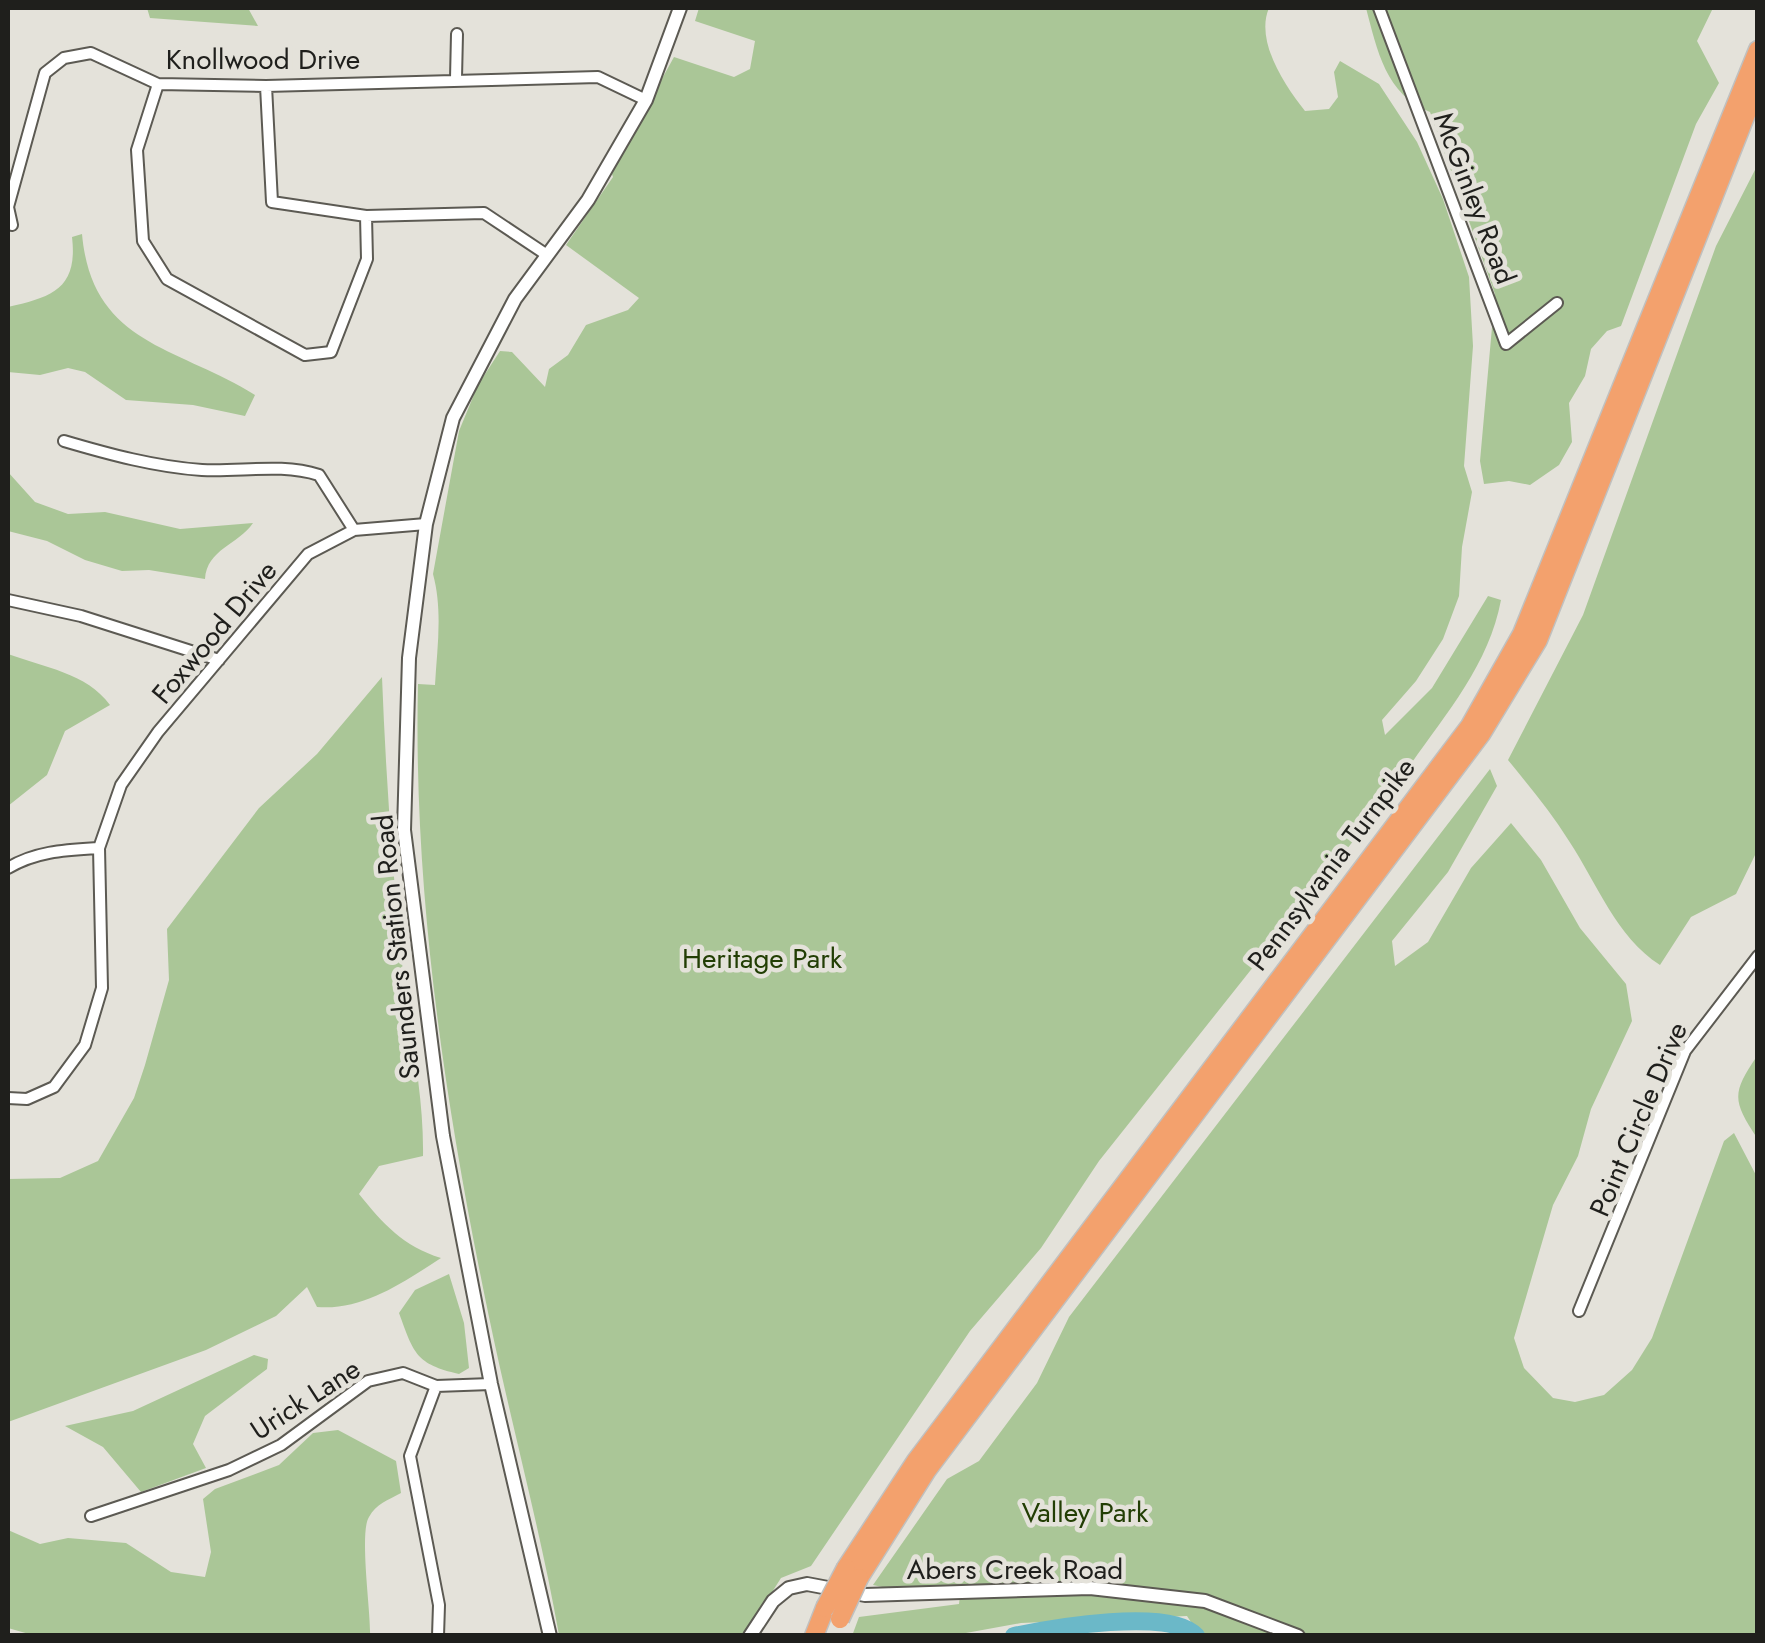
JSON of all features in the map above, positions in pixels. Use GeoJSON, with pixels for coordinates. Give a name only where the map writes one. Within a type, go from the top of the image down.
{"type":"FeatureCollection","features":[{"type":"Feature","properties":{"kind":"highway","name":"Pennsylvania Turnpike"},"geometry":{"type":"LineString","coordinates":[[814,1636],[833,1621],[853,1573],[916,1461],[1470,726],[1522,634],[1758,50]]}},
{"type":"Feature","properties":{"kind":"highway","name":"Pennsylvania Turnpike"},"geometry":{"type":"LineString","coordinates":[[853,1573],[1481,734],[1538,640],[1758,84]]}},
{"type":"Feature","properties":{"kind":"street","name":"Saunders Station Road"},"geometry":{"type":"LineString","coordinates":[[550,1636],[491,1384],[443,1136],[404,830],[410,658],[426,524],[454,418],[514,298],[588,200],[646,100],[680,8]]}},
{"type":"Feature","properties":{"kind":"street","name":"McGinley Road"},"geometry":{"type":"LineString","coordinates":[[1379,8],[1506,344],[1557,303]]}},
{"type":"Feature","properties":{"kind":"street"},"geometry":{"type":"LineString","coordinates":[[456,78],[457,34]]}},
{"type":"Feature","properties":{"kind":"street","name":"Knollwood Drive"},"geometry":{"type":"LineString","coordinates":[[12,225],[8,208],[45,73],[64,58],[91,54],[158,84],[266,86],[598,77],[646,100]]}},
{"type":"Feature","properties":{"kind":"street"},"geometry":{"type":"LineString","coordinates":[[158,84],[137,150],[143,242],[167,279],[305,355],[332,352],[368,259],[366,216]]}},
{"type":"Feature","properties":{"kind":"street"},"geometry":{"type":"LineString","coordinates":[[266,86],[272,202],[366,216],[484,213],[548,255]]}},
{"type":"Feature","properties":{"kind":"street"},"geometry":{"type":"LineString","coordinates":[[64,441],[106,454],[200,470],[319,475],[354,530]]}},
{"type":"Feature","properties":{"kind":"street","name":"Foxwood Drive"},"geometry":{"type":"LineString","coordinates":[[8,1098],[27,1099],[54,1087],[85,1045],[103,973],[98,848],[121,785],[308,554],[354,530],[426,524]]}},
{"type":"Feature","properties":{"kind":"street"},"geometry":{"type":"LineString","coordinates":[[8,600],[81,616],[219,660]]}},
{"type":"Feature","properties":{"kind":"street"},"geometry":{"type":"LineString","coordinates":[[8,868],[24,858],[59,850],[98,848]]}},
{"type":"Feature","properties":{"kind":"street","name":"Point Circle Drive"},"geometry":{"type":"LineString","coordinates":[[1578,1311],[1685,1050],[1758,956]]}},
{"type":"Feature","properties":{"kind":"street","name":"Urick Lane"},"geometry":{"type":"LineString","coordinates":[[91,1516],[228,1470],[281,1445],[368,1381],[402,1373],[436,1386],[491,1384]]}},
{"type":"Feature","properties":{"kind":"street"},"geometry":{"type":"LineString","coordinates":[[436,1386],[410,1456],[440,1605],[438,1636]]}},
{"type":"Feature","properties":{"kind":"street","name":"Abers Creek Road"},"geometry":{"type":"LineString","coordinates":[[750,1636],[773,1601],[789,1588],[807,1584],[865,1595],[1090,1588],[1204,1601],[1298,1636]]}},
{"type":"Feature","properties":{"kind":"green space"},"geometry":{"type":"Polygon","coordinates":[[[147,8],[248,8],[258,26],[150,18],[147,8]]]}},
{"type":"Feature","properties":{"kind":"green space","name":"Heritage Park"},"geometry":{"type":"Polygon","coordinates":[[[699,8],[1269,8],[1269,48],[1305,111],[1329,109],[1338,97],[1334,72],[1340,61],[1379,84],[1417,142],[1443,199],[1469,277],[1473,346],[1464,466],[1472,492],[1462,547],[1459,596],[1443,639],[1416,681],[1382,720],[1385,735],[1432,688],[1488,596],[1501,600],[1484,653],[1471,677],[1393,791],[1099,1161],[1041,1248],[970,1331],[811,1566],[781,1578],[745,1635],[559,1635],[489,1317],[446,1082],[421,843],[418,684],[435,685],[439,616],[433,574],[459,431],[478,385],[500,351],[512,352],[545,387],[549,369],[568,355],[586,325],[628,310],[639,298],[566,245],[613,177],[611,171],[674,57],[734,77],[750,69],[755,41],[695,21],[699,8]]]}},
{"type":"Feature","properties":{"kind":"green space"},"geometry":{"type":"Polygon","coordinates":[[[1366,8],[1713,8],[1697,41],[1719,83],[1696,124],[1621,326],[1607,331],[1591,349],[1585,376],[1569,403],[1572,442],[1559,465],[1530,485],[1509,481],[1484,484],[1480,461],[1495,294],[1430,112],[1393,83],[1379,55],[1366,8]]]}},
{"type":"Feature","properties":{"kind":"green space"},"geometry":{"type":"Polygon","coordinates":[[[1757,166],[1757,851],[1736,894],[1691,917],[1660,965],[1619,925],[1562,830],[1508,760],[1583,615],[1716,246],[1757,166]]]}},
{"type":"Feature","properties":{"kind":"green space"},"geometry":{"type":"Polygon","coordinates":[[[82,234],[89,271],[102,299],[121,321],[143,338],[255,395],[245,416],[193,405],[126,400],[85,372],[68,368],[40,375],[8,372],[8,307],[38,299],[59,287],[71,268],[72,237],[82,234]]]}},
{"type":"Feature","properties":{"kind":"green space"},"geometry":{"type":"Polygon","coordinates":[[[8,472],[35,502],[68,514],[105,512],[180,529],[253,523],[211,561],[205,579],[149,570],[122,571],[85,560],[47,541],[8,531],[8,472]]]}},
{"type":"Feature","properties":{"kind":"green space"},"geometry":{"type":"Polygon","coordinates":[[[8,654],[77,678],[110,705],[65,731],[47,775],[8,806],[8,654]]]}},
{"type":"Feature","properties":{"kind":"green space"},"geometry":{"type":"Polygon","coordinates":[[[382,677],[396,906],[419,1090],[423,1156],[379,1166],[359,1194],[395,1233],[441,1258],[382,1293],[351,1304],[317,1307],[307,1287],[276,1316],[206,1350],[8,1422],[8,1179],[60,1178],[98,1161],[134,1098],[145,1065],[169,980],[167,929],[259,808],[317,754],[382,677]]]}},
{"type":"Feature","properties":{"kind":"green space","name":"Valley Park"},"geometry":{"type":"Polygon","coordinates":[[[1490,769],[1497,786],[1448,872],[1392,941],[1395,966],[1428,942],[1471,868],[1511,823],[1541,860],[1580,928],[1626,984],[1632,1021],[1591,1109],[1578,1156],[1553,1205],[1514,1338],[1524,1368],[1553,1398],[1575,1402],[1604,1395],[1632,1370],[1652,1338],[1724,1141],[1734,1133],[1758,1179],[1757,1635],[1200,1636],[1187,1616],[1021,1623],[955,1635],[852,1636],[859,1617],[959,1604],[961,1586],[896,1590],[873,1585],[947,1479],[979,1461],[1037,1383],[1069,1317],[1490,769]]]}},
{"type":"Feature","properties":{"kind":"green space"},"geometry":{"type":"Polygon","coordinates":[[[1757,1056],[1757,1138],[1743,1115],[1738,1097],[1757,1056]]]}},
{"type":"Feature","properties":{"kind":"green space"},"geometry":{"type":"Polygon","coordinates":[[[449,1274],[464,1323],[469,1368],[459,1374],[434,1366],[418,1355],[399,1313],[415,1290],[449,1274]]]}},
{"type":"Feature","properties":{"kind":"green space"},"geometry":{"type":"Polygon","coordinates":[[[254,1355],[268,1359],[267,1369],[205,1416],[193,1444],[206,1468],[141,1492],[103,1447],[65,1426],[133,1411],[254,1355]]]}},
{"type":"Feature","properties":{"kind":"green space"},"geometry":{"type":"Polygon","coordinates":[[[338,1430],[396,1461],[401,1493],[375,1509],[366,1525],[370,1635],[36,1636],[8,1628],[8,1530],[40,1544],[68,1538],[126,1543],[171,1572],[205,1577],[211,1552],[203,1499],[215,1489],[279,1465],[313,1433],[338,1430]]]}},
{"type":"Feature","properties":{"kind":"waterway"},"geometry":{"type":"LineString","coordinates":[[1014,1636],[1137,1621],[1183,1627],[1196,1636]]}}]}
